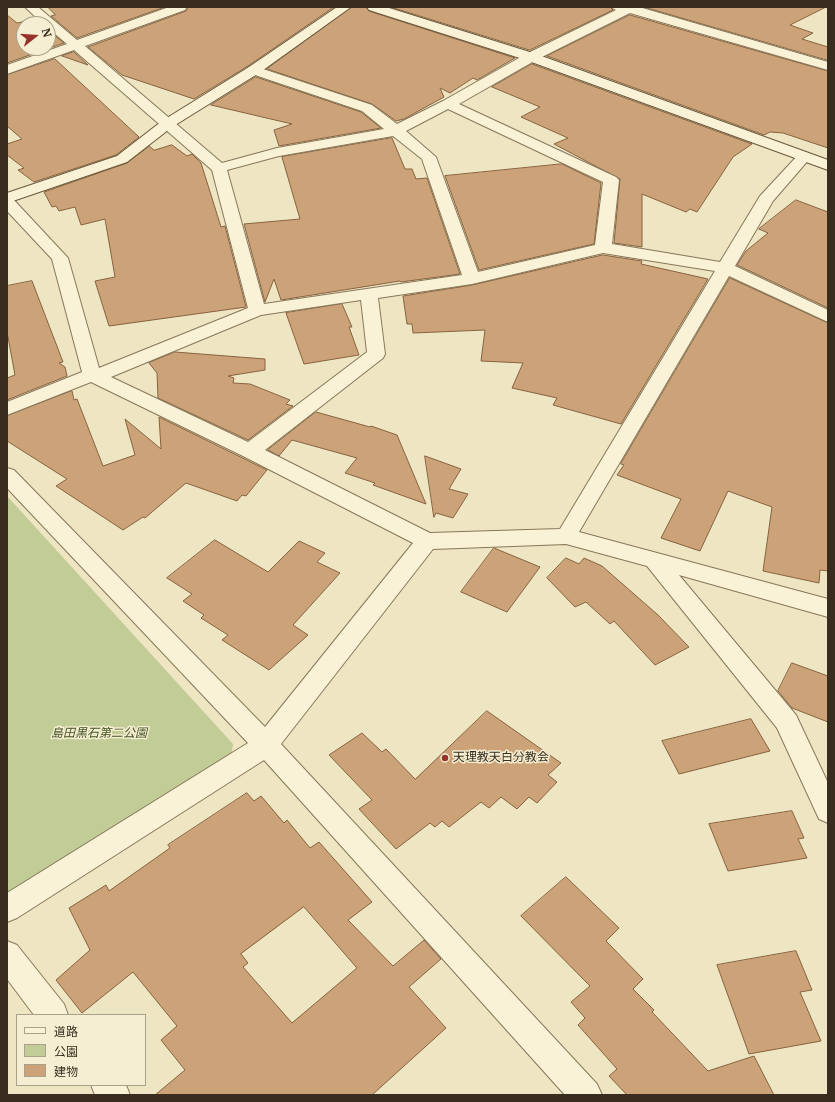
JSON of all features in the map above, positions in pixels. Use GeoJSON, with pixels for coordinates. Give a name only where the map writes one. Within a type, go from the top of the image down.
{"type":"FeatureCollection","features":[{"type":"Feature","properties":{"kind":"street"},"geometry":{"type":"LineString","coordinates":[[31,7],[218,168],[257,310]]}},
{"type":"Feature","properties":{"kind":"street"},"geometry":{"type":"LineString","coordinates":[[7,70],[181,7]]}},
{"type":"Feature","properties":{"kind":"street"},"geometry":{"type":"LineString","coordinates":[[7,198],[122,159],[167,124],[254,70],[345,7]]}},
{"type":"Feature","properties":{"kind":"street"},"geometry":{"type":"LineString","coordinates":[[373,7],[531,57],[828,165]]}},
{"type":"Feature","properties":{"kind":"street"},"geometry":{"type":"LineString","coordinates":[[614,7],[631,8],[828,66]]}},
{"type":"Feature","properties":{"kind":"street"},"geometry":{"type":"LineString","coordinates":[[218,168],[277,152],[395,131],[448,104],[531,57],[631,8]]}},
{"type":"Feature","properties":{"kind":"street"},"geometry":{"type":"LineString","coordinates":[[254,70],[367,108],[429,157],[472,279]]}},
{"type":"Feature","properties":{"kind":"street"},"geometry":{"type":"LineString","coordinates":[[448,104],[611,180],[603,248]]}},
{"type":"Feature","properties":{"kind":"street"},"geometry":{"type":"LineString","coordinates":[[566,536],[766,199],[804,157]]}},
{"type":"Feature","properties":{"kind":"street"},"geometry":{"type":"LineString","coordinates":[[7,202],[60,258],[92,375],[250,451],[427,541],[566,536],[828,608]]}},
{"type":"Feature","properties":{"kind":"street"},"geometry":{"type":"LineString","coordinates":[[7,409],[92,375],[108,372],[257,310],[472,279],[603,248],[725,268],[828,317]]}},
{"type":"Feature","properties":{"kind":"street"},"geometry":{"type":"LineString","coordinates":[[250,451],[376,354],[369,295]]}},
{"type":"Feature","properties":{"kind":"street"},"geometry":{"type":"LineString","coordinates":[[7,475],[266,745],[586,1095]]}},
{"type":"Feature","properties":{"kind":"street"},"geometry":{"type":"LineString","coordinates":[[7,909],[266,745],[427,541]]}},
{"type":"Feature","properties":{"kind":"street"},"geometry":{"type":"LineString","coordinates":[[654,560],[787,722],[828,811]]}},
{"type":"Feature","properties":{"kind":"street"},"geometry":{"type":"LineString","coordinates":[[7,955],[52,1014]]}},
{"type":"Feature","properties":{"kind":"street"},"geometry":{"type":"LineString","coordinates":[[107,1086],[114,1095]]}},
{"type":"Feature","properties":{"kind":"green space","name":"島田黒石第二公園"},"geometry":{"type":"Polygon","coordinates":[[[7,496],[233,744],[230,763],[7,897],[7,496]]]}},
{"type":"Feature","properties":{"kind":"building"},"geometry":{"type":"Polygon","coordinates":[[[48,7],[165,7],[77,38],[56,20],[56,16],[51,16],[55,15],[48,7]]]}},
{"type":"Feature","properties":{"kind":"building"},"geometry":{"type":"Polygon","coordinates":[[[188,7],[334,7],[248,66],[194,99],[122,75],[88,47],[186,11],[188,7]]]}},
{"type":"Feature","properties":{"kind":"building"},"geometry":{"type":"Polygon","coordinates":[[[352,7],[366,7],[369,11],[515,58],[477,80],[473,78],[450,93],[440,88],[444,97],[404,119],[396,121],[372,104],[267,69],[352,7]]]}},
{"type":"Feature","properties":{"kind":"building"},"geometry":{"type":"Polygon","coordinates":[[[391,7],[610,7],[613,10],[530,50],[391,7]]]}},
{"type":"Feature","properties":{"kind":"building"},"geometry":{"type":"Polygon","coordinates":[[[644,7],[826,7],[790,25],[813,33],[802,39],[828,47],[828,60],[644,7]]]}},
{"type":"Feature","properties":{"kind":"building"},"geometry":{"type":"Polygon","coordinates":[[[7,15],[16,22],[16,56],[27,56],[7,63],[7,15]]]}},
{"type":"Feature","properties":{"kind":"building"},"geometry":{"type":"Polygon","coordinates":[[[630,15],[828,71],[828,148],[783,133],[770,132],[764,135],[547,56],[630,15]]]}},
{"type":"Feature","properties":{"kind":"building"},"geometry":{"type":"Polygon","coordinates":[[[56,36],[64,43],[56,46],[56,36]]]}},
{"type":"Feature","properties":{"kind":"building"},"geometry":{"type":"Polygon","coordinates":[[[74,52],[88,65],[62,56],[74,52]]]}},
{"type":"Feature","properties":{"kind":"building"},"geometry":{"type":"Polygon","coordinates":[[[55,59],[139,137],[116,155],[34,182],[18,170],[24,168],[7,155],[7,144],[22,139],[7,126],[7,75],[55,59]]]}},
{"type":"Feature","properties":{"kind":"building"},"geometry":{"type":"Polygon","coordinates":[[[532,64],[752,144],[733,157],[697,212],[690,209],[686,212],[642,194],[642,247],[614,243],[620,179],[554,144],[568,138],[521,117],[540,107],[492,87],[532,64]]]}},
{"type":"Feature","properties":{"kind":"building"},"geometry":{"type":"Polygon","coordinates":[[[256,77],[361,112],[381,128],[279,146],[274,130],[292,124],[211,105],[256,77]]]}},
{"type":"Feature","properties":{"kind":"building"},"geometry":{"type":"Polygon","coordinates":[[[392,138],[405,169],[412,169],[416,179],[427,178],[460,274],[400,281],[281,300],[274,279],[265,302],[244,224],[300,219],[282,157],[392,138]]]}},
{"type":"Feature","properties":{"kind":"building"},"geometry":{"type":"Polygon","coordinates":[[[172,145],[187,156],[192,154],[201,163],[221,227],[225,226],[246,307],[109,326],[95,281],[115,277],[105,219],[81,225],[75,207],[59,211],[56,206],[52,207],[44,192],[127,163],[149,146],[154,150],[172,145]]]}},
{"type":"Feature","properties":{"kind":"building"},"geometry":{"type":"Polygon","coordinates":[[[562,164],[601,183],[594,244],[479,270],[445,176],[562,164]]]}},
{"type":"Feature","properties":{"kind":"building"},"geometry":{"type":"Polygon","coordinates":[[[796,200],[828,212],[828,308],[737,265],[746,251],[768,233],[759,229],[796,200]]]}},
{"type":"Feature","properties":{"kind":"building"},"geometry":{"type":"Polygon","coordinates":[[[603,255],[642,261],[641,264],[708,279],[621,424],[553,405],[557,398],[512,388],[523,363],[481,361],[485,330],[413,333],[412,324],[407,324],[403,296],[472,285],[603,255]]]}},
{"type":"Feature","properties":{"kind":"building"},"geometry":{"type":"Polygon","coordinates":[[[730,278],[828,323],[828,571],[820,570],[819,583],[763,571],[772,507],[728,491],[700,551],[661,538],[681,499],[617,475],[624,465],[621,464],[730,278]]]}},
{"type":"Feature","properties":{"kind":"building"},"geometry":{"type":"Polygon","coordinates":[[[32,281],[63,362],[59,363],[65,367],[67,376],[7,400],[7,378],[15,375],[7,332],[7,286],[32,281]]]}},
{"type":"Feature","properties":{"kind":"building"},"geometry":{"type":"Polygon","coordinates":[[[342,304],[352,327],[349,327],[359,355],[304,364],[286,313],[342,304]]]}},
{"type":"Feature","properties":{"kind":"building"},"geometry":{"type":"Polygon","coordinates":[[[175,352],[265,359],[265,370],[228,376],[234,378],[233,383],[250,384],[290,400],[286,404],[293,406],[248,440],[158,398],[157,373],[149,363],[175,352]]]}},
{"type":"Feature","properties":{"kind":"building"},"geometry":{"type":"Polygon","coordinates":[[[72,391],[74,400],[77,399],[103,466],[135,455],[125,419],[161,449],[159,417],[267,470],[246,496],[242,495],[237,501],[186,483],[145,518],[143,517],[123,530],[56,486],[67,479],[7,441],[7,416],[72,391]]]}},
{"type":"Feature","properties":{"kind":"building"},"geometry":{"type":"Polygon","coordinates":[[[316,412],[370,427],[371,426],[397,435],[426,504],[373,485],[375,483],[345,473],[357,458],[292,440],[279,456],[268,450],[316,412]]]}},
{"type":"Feature","properties":{"kind":"building"},"geometry":{"type":"Polygon","coordinates":[[[425,456],[461,469],[449,489],[468,494],[453,518],[436,513],[434,517],[425,456]]]}},
{"type":"Feature","properties":{"kind":"building"},"geometry":{"type":"Polygon","coordinates":[[[215,540],[268,572],[299,541],[325,553],[317,562],[340,573],[293,625],[308,635],[269,670],[222,640],[228,635],[201,618],[204,615],[183,601],[192,594],[167,578],[215,540]]]}},
{"type":"Feature","properties":{"kind":"building"},"geometry":{"type":"Polygon","coordinates":[[[494,548],[540,567],[507,612],[461,592],[494,548]]]}},
{"type":"Feature","properties":{"kind":"building"},"geometry":{"type":"Polygon","coordinates":[[[566,558],[579,564],[584,558],[602,566],[658,615],[689,647],[655,665],[614,621],[610,624],[586,602],[575,607],[547,578],[566,558]]]}},
{"type":"Feature","properties":{"kind":"building"},"geometry":{"type":"Polygon","coordinates":[[[792,663],[828,676],[828,722],[792,708],[778,691],[792,663]]]}},
{"type":"Feature","properties":{"kind":"building"},"geometry":{"type":"Polygon","coordinates":[[[487,711],[561,763],[548,775],[557,782],[537,803],[529,797],[517,809],[501,797],[489,808],[481,802],[449,827],[442,821],[435,827],[430,823],[396,849],[359,809],[372,800],[329,755],[362,733],[382,752],[386,749],[415,779],[487,711]]]}},
{"type":"Feature","properties":{"kind":"building"},"geometry":{"type":"Polygon","coordinates":[[[751,719],[770,751],[679,774],[662,741],[751,719]]]}},
{"type":"Feature","properties":{"kind":"building"},"geometry":{"type":"Polygon","coordinates":[[[247,793],[254,801],[261,796],[284,823],[287,820],[310,848],[319,842],[372,902],[348,920],[393,966],[424,940],[441,959],[409,987],[446,1028],[372,1095],[155,1095],[185,1070],[161,1040],[177,1026],[133,972],[82,1013],[56,980],[90,950],[69,908],[106,885],[109,891],[170,848],[168,845],[247,793]],[[304,907],[241,954],[248,963],[243,967],[292,1023],[357,968],[304,907]]]}},
{"type":"Feature","properties":{"kind":"building"},"geometry":{"type":"Polygon","coordinates":[[[792,811],[804,838],[798,839],[807,858],[728,871],[709,824],[792,811]]]}},
{"type":"Feature","properties":{"kind":"building"},"geometry":{"type":"Polygon","coordinates":[[[566,877],[619,928],[606,941],[643,979],[633,989],[654,1010],[652,1012],[708,1071],[754,1056],[774,1095],[627,1095],[609,1076],[617,1069],[578,1025],[585,1018],[571,1002],[590,986],[521,916],[566,877]]]}},
{"type":"Feature","properties":{"kind":"building"},"geometry":{"type":"Polygon","coordinates":[[[796,951],[812,990],[800,992],[821,1041],[749,1054],[717,965],[796,951]]]}},
{"type":"Feature","properties":{"kind":"place","name":"天理教天白分教会"},"geometry":{"type":"Point","coordinates":[445,758]}}]}
